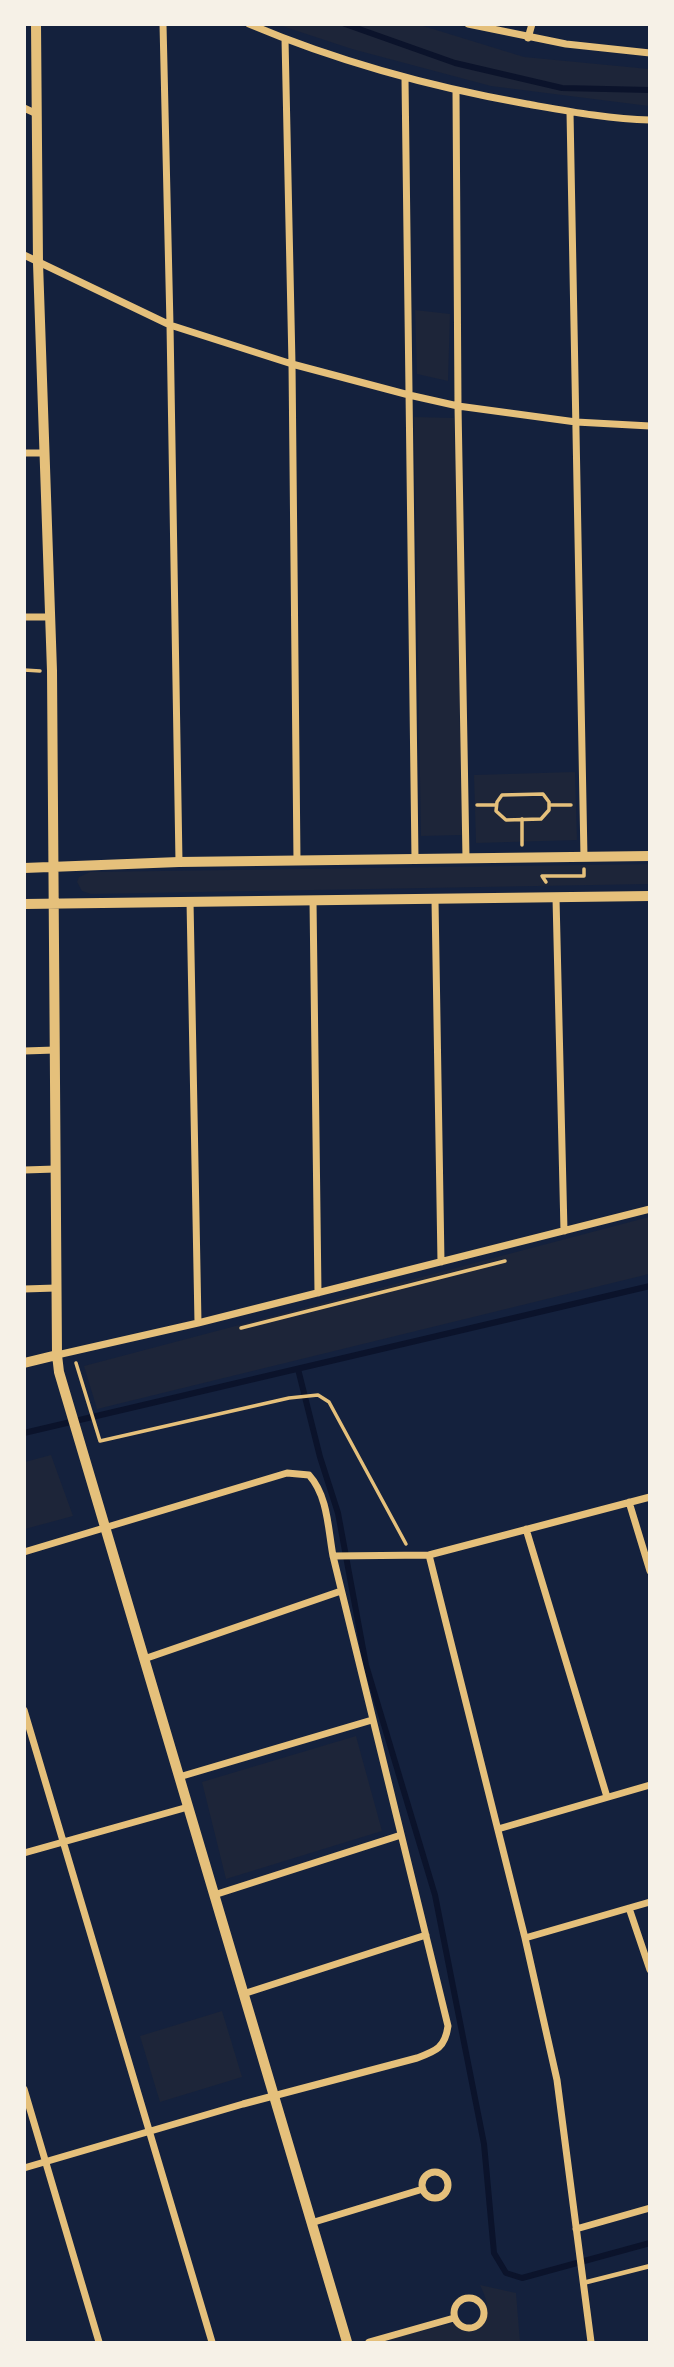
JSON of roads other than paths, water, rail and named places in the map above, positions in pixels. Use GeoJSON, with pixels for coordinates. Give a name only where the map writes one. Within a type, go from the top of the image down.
{"type":"FeatureCollection","features":[{"type":"Feature","properties":{"kind":"street"},"geometry":{"type":"LineString","coordinates":[[36,24],[38,263],[51,617],[57,1355],[63,1389],[347,2343]]}},
{"type":"Feature","properties":{"kind":"street"},"geometry":{"type":"LineString","coordinates":[[163,24],[178,862]]}},
{"type":"Feature","properties":{"kind":"street"},"geometry":{"type":"LineString","coordinates":[[249,24],[285,39],[405,79],[570,112],[649,120]]}},
{"type":"Feature","properties":{"kind":"street"},"geometry":{"type":"LineString","coordinates":[[468,24],[528,38],[649,53]]}},
{"type":"Feature","properties":{"kind":"street"},"geometry":{"type":"LineString","coordinates":[[528,38],[532,24]]}},
{"type":"Feature","properties":{"kind":"street"},"geometry":{"type":"LineString","coordinates":[[285,39],[292,364],[297,861]]}},
{"type":"Feature","properties":{"kind":"street"},"geometry":{"type":"LineString","coordinates":[[405,79],[415,859]]}},
{"type":"Feature","properties":{"kind":"street"},"geometry":{"type":"LineString","coordinates":[[456,91],[458,406],[466,859]]}},
{"type":"Feature","properties":{"kind":"street"},"geometry":{"type":"LineString","coordinates":[[24,108],[37,114]]}},
{"type":"Feature","properties":{"kind":"street"},"geometry":{"type":"LineString","coordinates":[[570,112],[584,857]]}},
{"type":"Feature","properties":{"kind":"street"},"geometry":{"type":"LineString","coordinates":[[24,255],[170,325],[292,364],[458,406],[576,422],[649,426]]}},
{"type":"Feature","properties":{"kind":"street"},"geometry":{"type":"LineString","coordinates":[[24,453],[45,453]]}},
{"type":"Feature","properties":{"kind":"street"},"geometry":{"type":"LineString","coordinates":[[24,617],[51,617]]}},
{"type":"Feature","properties":{"kind":"street"},"geometry":{"type":"LineString","coordinates":[[24,868],[178,862],[649,856]]}},
{"type":"Feature","properties":{"kind":"street"},"geometry":{"type":"LineString","coordinates":[[24,904],[649,896]]}},
{"type":"Feature","properties":{"kind":"street"},"geometry":{"type":"LineString","coordinates":[[556,898],[564,1231]]}},
{"type":"Feature","properties":{"kind":"street"},"geometry":{"type":"LineString","coordinates":[[313,900],[318,1293]]}},
{"type":"Feature","properties":{"kind":"street"},"geometry":{"type":"LineString","coordinates":[[435,900],[441,1262]]}},
{"type":"Feature","properties":{"kind":"street"},"geometry":{"type":"LineString","coordinates":[[190,901],[198,1323]]}},
{"type":"Feature","properties":{"kind":"street"},"geometry":{"type":"LineString","coordinates":[[24,1051],[55,1050]]}},
{"type":"Feature","properties":{"kind":"street"},"geometry":{"type":"LineString","coordinates":[[24,1170],[56,1169]]}},
{"type":"Feature","properties":{"kind":"street"},"geometry":{"type":"LineString","coordinates":[[24,1363],[198,1323],[649,1209]]}},
{"type":"Feature","properties":{"kind":"street"},"geometry":{"type":"LineString","coordinates":[[24,1290],[56,1289]]}},
{"type":"Feature","properties":{"kind":"street"},"geometry":{"type":"LineString","coordinates":[[24,1552],[287,1472],[309,1475],[322,1494],[341,1591],[448,2026],[442,2045],[425,2055],[24,2168]]}},
{"type":"Feature","properties":{"kind":"street"},"geometry":{"type":"LineString","coordinates":[[333,1556],[429,1555],[649,1497]]}},
{"type":"Feature","properties":{"kind":"street"},"geometry":{"type":"LineString","coordinates":[[629,1502],[649,1571]]}},
{"type":"Feature","properties":{"kind":"street"},"geometry":{"type":"LineString","coordinates":[[526,1529],[607,1797]]}},
{"type":"Feature","properties":{"kind":"street"},"geometry":{"type":"LineString","coordinates":[[429,1555],[525,1938],[557,2080],[591,2343]]}},
{"type":"Feature","properties":{"kind":"street"},"geometry":{"type":"LineString","coordinates":[[144,1659],[341,1591]]}},
{"type":"Feature","properties":{"kind":"street"},"geometry":{"type":"LineString","coordinates":[[24,1710],[212,2343]]}},
{"type":"Feature","properties":{"kind":"street"},"geometry":{"type":"LineString","coordinates":[[179,1777],[372,1720]]}},
{"type":"Feature","properties":{"kind":"street"},"geometry":{"type":"LineString","coordinates":[[498,1829],[649,1784]]}},
{"type":"Feature","properties":{"kind":"street"},"geometry":{"type":"LineString","coordinates":[[24,1853],[188,1807]]}},
{"type":"Feature","properties":{"kind":"street"},"geometry":{"type":"LineString","coordinates":[[214,1895],[401,1835]]}},
{"type":"Feature","properties":{"kind":"street"},"geometry":{"type":"LineString","coordinates":[[525,1938],[649,1902]]}},
{"type":"Feature","properties":{"kind":"street"},"geometry":{"type":"LineString","coordinates":[[629,1908],[649,1970]]}},
{"type":"Feature","properties":{"kind":"street"},"geometry":{"type":"LineString","coordinates":[[243,1994],[426,1935]]}},
{"type":"Feature","properties":{"kind":"street"},"geometry":{"type":"LineString","coordinates":[[24,2089],[99,2343]]}},
{"type":"Feature","properties":{"kind":"street"},"geometry":{"type":"LineString","coordinates":[[311,2223],[423,2189]]}},
{"type":"Feature","properties":{"kind":"street"},"geometry":{"type":"LineString","coordinates":[[576,2229],[649,2208]]}},
{"type":"Feature","properties":{"kind":"street"},"geometry":{"type":"LineString","coordinates":[[473,2299],[483,2308],[484,2315],[477,2326],[464,2328],[454,2318],[453,2312],[460,2301],[473,2299]]}},
{"type":"Feature","properties":{"kind":"street"},"geometry":{"type":"LineString","coordinates":[[369,2343],[454,2318]]}},
{"type":"Feature","properties":{"kind":"lane"},"geometry":{"type":"LineString","coordinates":[[583,2279],[649,2266]]}},
{"type":"Feature","properties":{"kind":"waterway"},"geometry":{"type":"LineString","coordinates":[[345,24],[455,63],[562,88],[650,90]]}},
{"type":"Feature","properties":{"kind":"waterway"},"geometry":{"type":"LineString","coordinates":[[24,1433],[650,1286]]}},
{"type":"Feature","properties":{"kind":"waterway"},"geometry":{"type":"LineString","coordinates":[[298,1369],[320,1457],[338,1513],[366,1665],[435,1895],[484,2144],[494,2253],[506,2273],[522,2278],[650,2243]]}}]}
